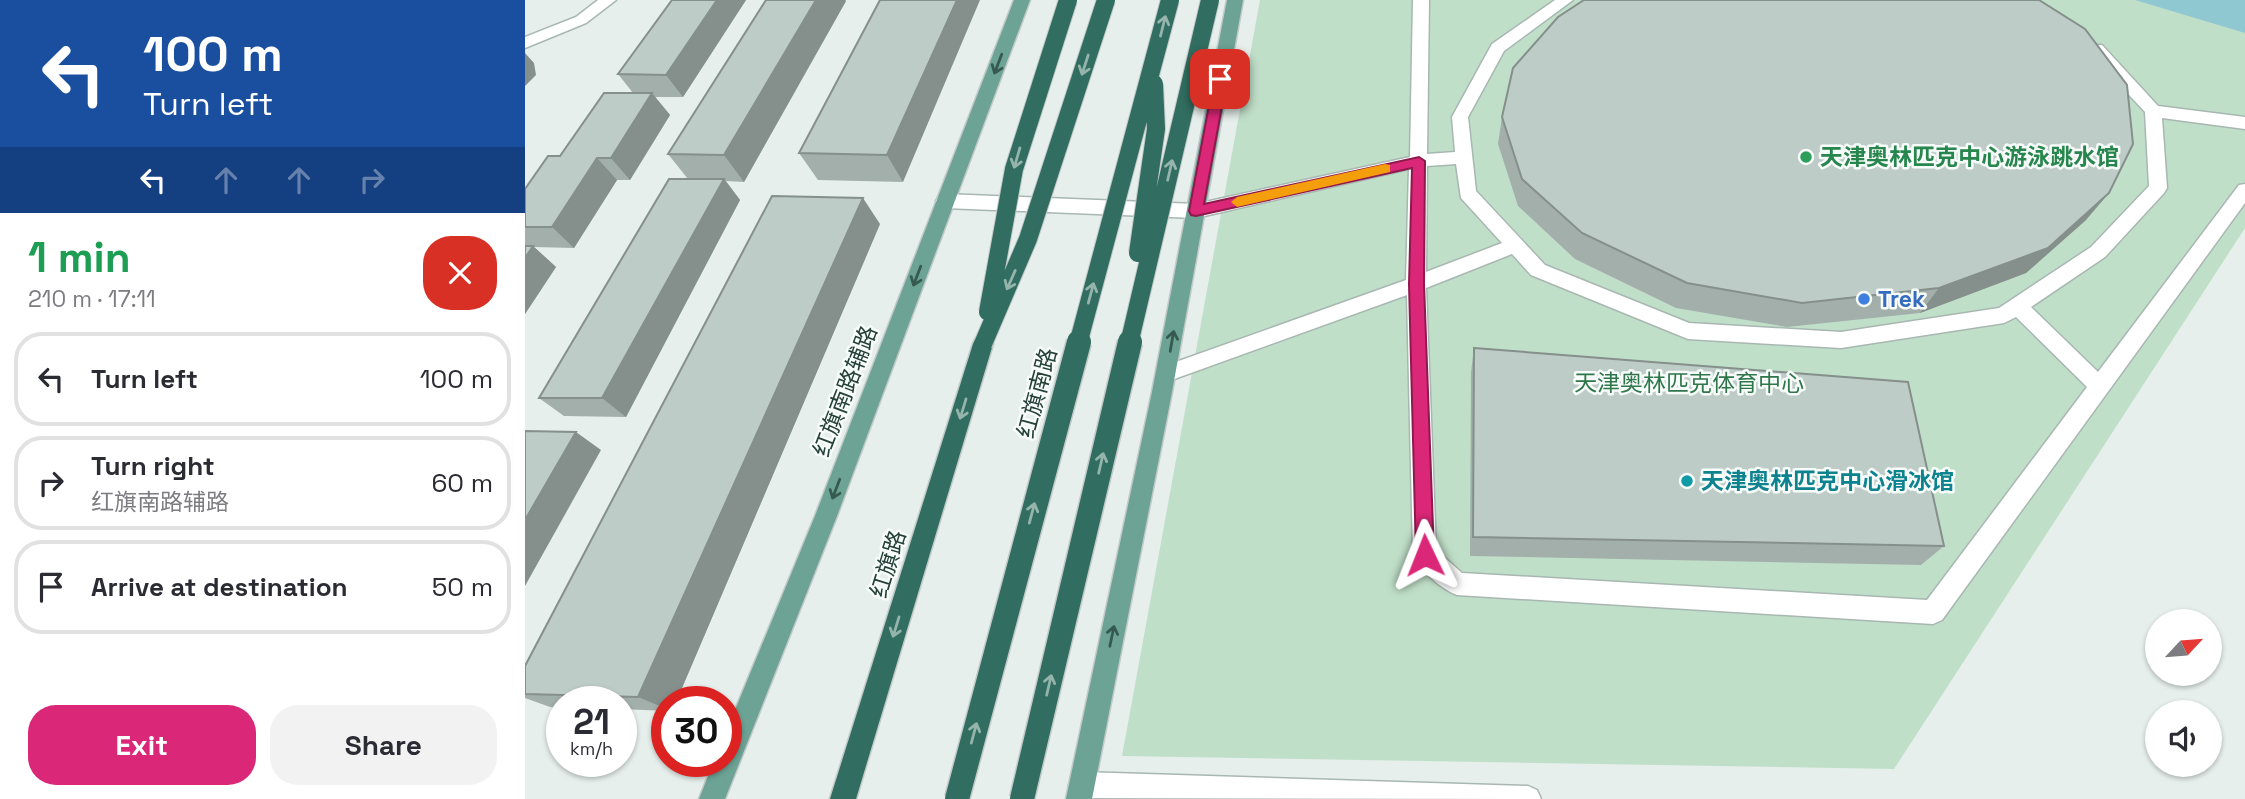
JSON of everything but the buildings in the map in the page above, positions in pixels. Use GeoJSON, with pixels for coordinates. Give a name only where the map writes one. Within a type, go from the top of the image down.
{"type":"FeatureCollection","features":[{"type":"Feature","properties":{"kind":"highway"},"geometry":{"type":"LineString","coordinates":[[983,344],[998,244],[1014,169],[1068,0]]}},
{"type":"Feature","properties":{"kind":"highway"},"geometry":{"type":"LineString","coordinates":[[983,344],[1028,239],[1106,0]]}},
{"type":"Feature","properties":{"kind":"highway","name":"红旗南路"},"geometry":{"type":"LineString","coordinates":[[957,799],[1170,0]]}},
{"type":"Feature","properties":{"kind":"highway"},"geometry":{"type":"LineString","coordinates":[[1022,799],[1210,0]]}},
{"type":"Feature","properties":{"kind":"highway"},"geometry":{"type":"LineString","coordinates":[[1137,311],[1139,247],[1156,129],[1153,66]]}},
{"type":"Feature","properties":{"kind":"highway","name":"红旗路"},"geometry":{"type":"LineString","coordinates":[[843,799],[983,344]]}},
{"type":"Feature","properties":{"kind":"main road","name":"红旗南路辅路"},"geometry":{"type":"LineString","coordinates":[[712,799],[826,516],[1022,0]]}},
{"type":"Feature","properties":{"kind":"main road"},"geometry":{"type":"LineString","coordinates":[[1080,792],[1166,374],[1235,0]]}},
{"type":"Feature","properties":{"kind":"street"},"geometry":{"type":"LineString","coordinates":[[525,43],[547,36],[581,19],[608,0]]}},
{"type":"Feature","properties":{"kind":"street"},"geometry":{"type":"LineString","coordinates":[[1421,0],[1416,284],[1425,555],[1457,584],[1933,612],[2245,190]]}},
{"type":"Feature","properties":{"kind":"street"},"geometry":{"type":"LineString","coordinates":[[1565,0],[1498,48],[1460,117],[1467,193],[1538,270],[1688,331],[1841,340],[2004,315],[2098,252],[2158,188],[2153,111],[2082,35]]}},
{"type":"Feature","properties":{"kind":"street"},"geometry":{"type":"LineString","coordinates":[[2153,111],[2245,123]]}},
{"type":"Feature","properties":{"kind":"street"},"geometry":{"type":"LineString","coordinates":[[945,201],[1196,211],[1419,161],[1464,157]]}},
{"type":"Feature","properties":{"kind":"street"},"geometry":{"type":"LineString","coordinates":[[1166,374],[1416,284],[1515,245]]}},
{"type":"Feature","properties":{"kind":"street"},"geometry":{"type":"LineString","coordinates":[[2017,306],[2099,386]]}},
{"type":"Feature","properties":{"kind":"street"},"geometry":{"type":"LineString","coordinates":[[1080,792],[1528,799]]}},
{"type":"Feature","properties":{"kind":"green space","name":"天津奥林匹克体育中心"},"geometry":{"type":"Polygon","coordinates":[[[1260,0],[2245,0],[2245,228],[1894,769],[1122,756],[1260,0]]]}},
{"type":"Feature","properties":{"kind":"water"},"geometry":{"type":"Polygon","coordinates":[[[2135,0],[2245,0],[2245,33],[2135,0]]]}},
{"type":"Feature","properties":{"kind":"slow traffic"},"geometry":{"type":"LineString","coordinates":[[1237,202],[1385,169]]}},
{"type":"Feature","properties":{"kind":"place","name":"天津奥林匹克中心游泳跳水馆"},"geometry":{"type":"Point","coordinates":[1806,157]}},
{"type":"Feature","properties":{"kind":"place","name":"Trek"},"geometry":{"type":"Point","coordinates":[1864,299]}},
{"type":"Feature","properties":{"kind":"place","name":"天津奥林匹克中心滑冰馆"},"geometry":{"type":"Point","coordinates":[1687,481]}},
{"type":"Feature","properties":{"kind":"route"},"geometry":{"type":"LineString","coordinates":[[1220,79],[1196,211],[1419,161],[1416,284],[1425,555]]}}]}
